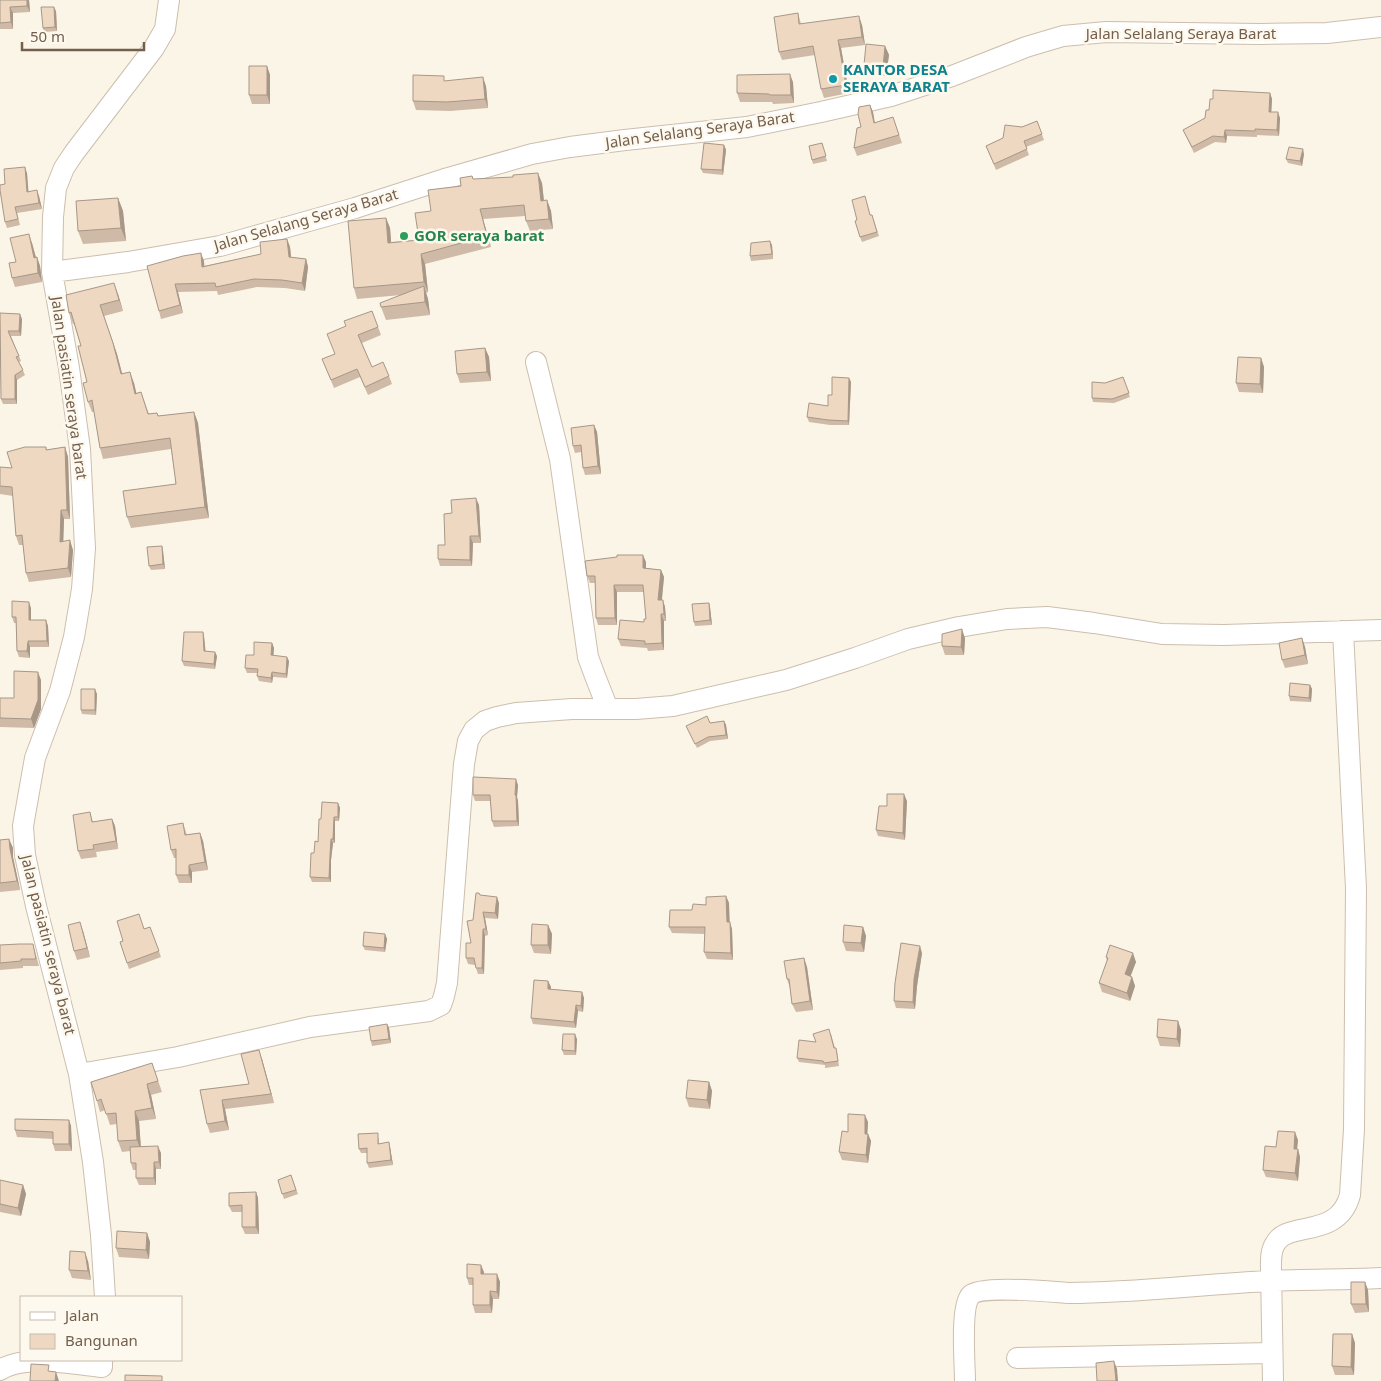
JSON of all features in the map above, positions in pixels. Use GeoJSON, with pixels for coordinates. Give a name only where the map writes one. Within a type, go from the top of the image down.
{"type":"FeatureCollection","features":[{"type":"Feature","properties":{"kind":"street","name":"Jalan pasiatin seraya barat"},"geometry":{"type":"LineString","coordinates":[[105,1296],[93,1162],[79,1074],[36,906],[25,855],[23,826],[35,758],[60,691],[74,637],[82,589],[85,548],[80,449],[52,272],[53,217],[56,188],[64,168],[154,48],[165,28],[169,0]]}},
{"type":"Feature","properties":{"kind":"street","name":"Jalan Selalang Seraya Barat"},"geometry":{"type":"LineString","coordinates":[[52,272],[128,262],[220,246],[355,208],[448,178],[532,154],[607,142],[747,126],[891,96],[952,76],[1026,47],[1062,36],[1106,32],[1327,33],[1381,27]]}},
{"type":"Feature","properties":{"kind":"street"},"geometry":{"type":"LineString","coordinates":[[536,362],[560,459],[588,657],[608,709]]}},
{"type":"Feature","properties":{"kind":"street"},"geometry":{"type":"LineString","coordinates":[[79,1074],[178,1057],[310,1027],[428,1011],[438,1007],[442,1002],[446,983],[464,764],[468,741],[474,730],[486,721],[516,713],[572,709],[636,709],[673,706],[786,680],[908,639],[959,627],[1007,619],[1048,617],[1162,634],[1224,635],[1381,630]]}},
{"type":"Feature","properties":{"kind":"street"},"geometry":{"type":"LineString","coordinates":[[1273,1381],[1271,1255],[1274,1244],[1278,1238],[1285,1234],[1318,1226],[1332,1220],[1344,1210],[1350,1195],[1354,1129],[1356,888],[1343,632]]}},
{"type":"Feature","properties":{"kind":"street"},"geometry":{"type":"LineString","coordinates":[[965,1381],[964,1321],[970,1296],[977,1292],[994,1290],[1109,1293],[1272,1280],[1381,1278]]}},
{"type":"Feature","properties":{"kind":"street"},"geometry":{"type":"LineString","coordinates":[[1017,1358],[1272,1353]]}},
{"type":"Feature","properties":{"kind":"street"},"geometry":{"type":"LineString","coordinates":[[0,1370],[5,1366],[18,1362],[102,1363]]}},
{"type":"Feature","properties":{"kind":"building"},"geometry":{"type":"Polygon","coordinates":[[[0,0],[27,0],[27,6],[10,7],[11,22],[0,23],[0,0]]]}},
{"type":"Feature","properties":{"kind":"building"},"geometry":{"type":"Polygon","coordinates":[[[41,7],[54,7],[55,27],[43,28],[41,7]]]}},
{"type":"Feature","properties":{"kind":"building"},"geometry":{"type":"Polygon","coordinates":[[[798,13],[799,24],[859,16],[862,37],[838,40],[846,85],[821,89],[813,46],[779,52],[774,17],[798,13]]]}},
{"type":"Feature","properties":{"kind":"building"},"geometry":{"type":"Polygon","coordinates":[[[866,44],[885,46],[883,67],[864,65],[866,44]]]}},
{"type":"Feature","properties":{"kind":"building"},"geometry":{"type":"Polygon","coordinates":[[[249,66],[267,66],[267,95],[249,95],[249,66]]]}},
{"type":"Feature","properties":{"kind":"building"},"geometry":{"type":"Polygon","coordinates":[[[790,74],[791,95],[737,93],[737,75],[790,74]]]}},
{"type":"Feature","properties":{"kind":"building"},"geometry":{"type":"Polygon","coordinates":[[[413,75],[444,76],[444,81],[483,77],[485,99],[447,102],[413,101],[413,75]]]}},
{"type":"Feature","properties":{"kind":"building"},"geometry":{"type":"Polygon","coordinates":[[[1213,90],[1270,93],[1269,112],[1278,112],[1277,130],[1225,130],[1224,137],[1213,136],[1192,147],[1183,130],[1205,118],[1206,110],[1209,110],[1210,99],[1213,99],[1213,90]]]}},
{"type":"Feature","properties":{"kind":"building"},"geometry":{"type":"Polygon","coordinates":[[[870,105],[874,123],[893,117],[899,135],[854,148],[857,128],[861,127],[858,114],[859,107],[870,105]]]}},
{"type":"Feature","properties":{"kind":"building"},"geometry":{"type":"Polygon","coordinates":[[[1037,121],[1042,134],[1024,141],[1027,149],[994,164],[986,146],[1003,138],[1005,125],[1022,127],[1037,121]]]}},
{"type":"Feature","properties":{"kind":"building"},"geometry":{"type":"Polygon","coordinates":[[[704,143],[724,145],[722,170],[701,169],[704,143]]]}},
{"type":"Feature","properties":{"kind":"building"},"geometry":{"type":"Polygon","coordinates":[[[822,143],[826,156],[812,160],[809,146],[822,143]]]}},
{"type":"Feature","properties":{"kind":"building"},"geometry":{"type":"Polygon","coordinates":[[[1289,147],[1303,149],[1300,161],[1286,159],[1289,147]]]}},
{"type":"Feature","properties":{"kind":"building"},"geometry":{"type":"Polygon","coordinates":[[[25,167],[27,192],[37,190],[39,203],[15,207],[18,219],[5,222],[0,190],[0,185],[5,184],[4,169],[25,167]]]}},
{"type":"Feature","properties":{"kind":"building"},"geometry":{"type":"Polygon","coordinates":[[[538,173],[541,201],[547,200],[549,219],[526,221],[524,205],[480,209],[487,236],[421,254],[424,282],[354,288],[348,221],[386,218],[388,243],[419,240],[415,213],[431,211],[428,190],[461,186],[460,178],[472,176],[473,179],[513,177],[513,175],[538,173]]]}},
{"type":"Feature","properties":{"kind":"building"},"geometry":{"type":"Polygon","coordinates":[[[865,196],[877,232],[860,237],[855,221],[857,220],[852,200],[865,196]]]}},
{"type":"Feature","properties":{"kind":"building"},"geometry":{"type":"Polygon","coordinates":[[[118,198],[121,228],[78,231],[76,201],[118,198]]]}},
{"type":"Feature","properties":{"kind":"building"},"geometry":{"type":"Polygon","coordinates":[[[29,234],[34,258],[37,257],[38,273],[12,278],[9,263],[16,262],[10,238],[29,234]]]}},
{"type":"Feature","properties":{"kind":"building"},"geometry":{"type":"Polygon","coordinates":[[[287,239],[289,257],[306,259],[302,283],[254,279],[216,287],[215,283],[175,284],[180,305],[159,311],[147,266],[201,253],[202,267],[261,254],[260,242],[287,239]]]}},
{"type":"Feature","properties":{"kind":"building"},"geometry":{"type":"Polygon","coordinates":[[[770,241],[772,254],[750,256],[751,243],[770,241]]]}},
{"type":"Feature","properties":{"kind":"building"},"geometry":{"type":"Polygon","coordinates":[[[114,283],[119,300],[100,305],[121,374],[130,372],[135,394],[141,392],[148,414],[157,413],[158,416],[194,412],[205,507],[127,517],[123,491],[176,484],[170,438],[100,448],[92,400],[88,402],[83,383],[87,382],[78,346],[81,346],[71,312],[69,313],[66,295],[114,283]]]}},
{"type":"Feature","properties":{"kind":"building"},"geometry":{"type":"Polygon","coordinates":[[[424,286],[425,302],[381,307],[380,303],[424,286]]]}},
{"type":"Feature","properties":{"kind":"building"},"geometry":{"type":"Polygon","coordinates":[[[372,311],[378,327],[358,335],[372,367],[383,362],[389,376],[365,387],[357,369],[331,380],[322,359],[335,354],[327,334],[346,326],[344,321],[372,311]]]}},
{"type":"Feature","properties":{"kind":"building"},"geometry":{"type":"Polygon","coordinates":[[[0,313],[20,314],[19,331],[8,331],[19,356],[16,357],[23,370],[15,375],[15,399],[1,399],[0,313]]]}},
{"type":"Feature","properties":{"kind":"building"},"geometry":{"type":"Polygon","coordinates":[[[485,348],[487,372],[457,374],[455,351],[485,348]]]}},
{"type":"Feature","properties":{"kind":"building"},"geometry":{"type":"Polygon","coordinates":[[[1238,357],[1261,358],[1260,384],[1236,383],[1238,357]]]}},
{"type":"Feature","properties":{"kind":"building"},"geometry":{"type":"Polygon","coordinates":[[[832,377],[849,378],[848,421],[807,417],[809,403],[828,406],[828,395],[832,395],[832,377]]]}},
{"type":"Feature","properties":{"kind":"building"},"geometry":{"type":"Polygon","coordinates":[[[1123,377],[1129,393],[1112,399],[1092,398],[1092,382],[1105,383],[1123,377]]]}},
{"type":"Feature","properties":{"kind":"building"},"geometry":{"type":"Polygon","coordinates":[[[594,425],[598,466],[583,468],[581,445],[573,446],[571,428],[594,425]]]}},
{"type":"Feature","properties":{"kind":"building"},"geometry":{"type":"Polygon","coordinates":[[[25,447],[46,447],[46,450],[65,447],[67,510],[61,510],[60,542],[70,540],[68,568],[26,573],[22,535],[16,536],[12,487],[0,486],[0,467],[12,468],[7,452],[25,447]]]}},
{"type":"Feature","properties":{"kind":"building"},"geometry":{"type":"Polygon","coordinates":[[[476,498],[479,536],[470,536],[470,560],[438,559],[438,545],[445,545],[444,514],[452,513],[451,500],[476,498]]]}},
{"type":"Feature","properties":{"kind":"building"},"geometry":{"type":"Polygon","coordinates":[[[162,546],[163,564],[149,566],[147,547],[162,546]]]}},
{"type":"Feature","properties":{"kind":"building"},"geometry":{"type":"Polygon","coordinates":[[[617,555],[643,555],[643,568],[661,570],[658,600],[663,600],[664,614],[661,614],[662,643],[645,644],[645,641],[618,639],[620,620],[644,622],[644,619],[646,619],[643,585],[614,585],[615,618],[596,618],[595,576],[587,576],[585,561],[617,557],[617,555]]]}},
{"type":"Feature","properties":{"kind":"building"},"geometry":{"type":"Polygon","coordinates":[[[12,601],[29,602],[29,620],[46,620],[47,641],[28,641],[27,651],[17,651],[16,617],[12,617],[12,601]]]}},
{"type":"Feature","properties":{"kind":"building"},"geometry":{"type":"Polygon","coordinates":[[[709,603],[710,620],[694,622],[692,604],[709,603]]]}},
{"type":"Feature","properties":{"kind":"building"},"geometry":{"type":"Polygon","coordinates":[[[962,629],[961,647],[942,646],[942,634],[962,629]]]}},
{"type":"Feature","properties":{"kind":"building"},"geometry":{"type":"Polygon","coordinates":[[[184,632],[203,632],[204,651],[215,652],[214,664],[182,661],[184,632]]]}},
{"type":"Feature","properties":{"kind":"building"},"geometry":{"type":"Polygon","coordinates":[[[1302,638],[1305,655],[1282,660],[1279,643],[1302,638]]]}},
{"type":"Feature","properties":{"kind":"building"},"geometry":{"type":"Polygon","coordinates":[[[254,642],[272,643],[271,655],[287,657],[286,674],[272,672],[271,678],[257,676],[258,669],[245,668],[246,655],[254,655],[254,642]]]}},
{"type":"Feature","properties":{"kind":"building"},"geometry":{"type":"Polygon","coordinates":[[[14,671],[38,672],[38,700],[31,719],[0,718],[0,698],[14,698],[14,671]]]}},
{"type":"Feature","properties":{"kind":"building"},"geometry":{"type":"Polygon","coordinates":[[[1290,683],[1310,685],[1309,698],[1289,696],[1290,683]]]}},
{"type":"Feature","properties":{"kind":"building"},"geometry":{"type":"Polygon","coordinates":[[[81,689],[95,689],[95,710],[81,710],[81,689]]]}},
{"type":"Feature","properties":{"kind":"building"},"geometry":{"type":"Polygon","coordinates":[[[707,716],[710,723],[724,721],[726,735],[708,737],[695,744],[686,726],[707,716]]]}},
{"type":"Feature","properties":{"kind":"building"},"geometry":{"type":"Polygon","coordinates":[[[473,777],[516,779],[517,821],[492,821],[490,795],[473,795],[473,777]]]}},
{"type":"Feature","properties":{"kind":"building"},"geometry":{"type":"Polygon","coordinates":[[[887,794],[904,794],[903,833],[876,830],[879,806],[887,806],[887,794]]]}},
{"type":"Feature","properties":{"kind":"building"},"geometry":{"type":"Polygon","coordinates":[[[322,802],[338,803],[338,817],[334,817],[333,839],[331,839],[329,878],[310,877],[311,853],[314,853],[315,841],[318,842],[322,802]]]}},
{"type":"Feature","properties":{"kind":"building"},"geometry":{"type":"Polygon","coordinates":[[[90,812],[92,822],[112,819],[116,841],[93,845],[94,849],[78,851],[73,815],[90,812]]]}},
{"type":"Feature","properties":{"kind":"building"},"geometry":{"type":"Polygon","coordinates":[[[183,823],[185,835],[200,833],[205,862],[189,865],[189,875],[176,875],[176,849],[171,850],[167,826],[183,823]]]}},
{"type":"Feature","properties":{"kind":"building"},"geometry":{"type":"Polygon","coordinates":[[[9,839],[17,881],[0,883],[0,840],[9,839]]]}},
{"type":"Feature","properties":{"kind":"building"},"geometry":{"type":"Polygon","coordinates":[[[476,893],[497,897],[495,913],[483,912],[486,929],[483,929],[482,968],[476,968],[474,958],[466,958],[466,943],[471,943],[467,921],[473,920],[476,893]]]}},
{"type":"Feature","properties":{"kind":"building"},"geometry":{"type":"Polygon","coordinates":[[[726,896],[727,922],[730,922],[731,953],[704,952],[705,927],[669,927],[670,910],[692,910],[693,904],[706,905],[706,897],[726,896]]]}},
{"type":"Feature","properties":{"kind":"building"},"geometry":{"type":"Polygon","coordinates":[[[139,914],[144,929],[150,927],[159,951],[127,963],[120,942],[123,941],[117,921],[139,914]]]}},
{"type":"Feature","properties":{"kind":"building"},"geometry":{"type":"Polygon","coordinates":[[[80,922],[87,948],[74,951],[68,925],[80,922]]]}},
{"type":"Feature","properties":{"kind":"building"},"geometry":{"type":"Polygon","coordinates":[[[532,924],[548,925],[548,945],[531,945],[532,924]]]}},
{"type":"Feature","properties":{"kind":"building"},"geometry":{"type":"Polygon","coordinates":[[[844,925],[863,927],[861,943],[843,942],[844,925]]]}},
{"type":"Feature","properties":{"kind":"building"},"geometry":{"type":"Polygon","coordinates":[[[364,932],[385,934],[384,948],[363,946],[364,932]]]}},
{"type":"Feature","properties":{"kind":"building"},"geometry":{"type":"Polygon","coordinates":[[[901,943],[920,946],[914,979],[913,1002],[894,1001],[901,943]]]}},
{"type":"Feature","properties":{"kind":"building"},"geometry":{"type":"Polygon","coordinates":[[[33,944],[36,959],[21,959],[21,961],[0,963],[0,945],[33,944]]]}},
{"type":"Feature","properties":{"kind":"building"},"geometry":{"type":"Polygon","coordinates":[[[1110,945],[1133,953],[1125,974],[1132,977],[1127,993],[1099,983],[1108,958],[1106,957],[1110,945]]]}},
{"type":"Feature","properties":{"kind":"building"},"geometry":{"type":"Polygon","coordinates":[[[804,958],[810,1001],[792,1004],[789,979],[787,979],[784,961],[804,958]]]}},
{"type":"Feature","properties":{"kind":"building"},"geometry":{"type":"Polygon","coordinates":[[[534,980],[548,981],[548,989],[582,992],[581,1006],[576,1005],[574,1022],[531,1018],[534,980]]]}},
{"type":"Feature","properties":{"kind":"building"},"geometry":{"type":"Polygon","coordinates":[[[1158,1019],[1178,1021],[1177,1039],[1157,1037],[1158,1019]]]}},
{"type":"Feature","properties":{"kind":"building"},"geometry":{"type":"Polygon","coordinates":[[[387,1024],[389,1039],[371,1041],[369,1027],[387,1024]]]}},
{"type":"Feature","properties":{"kind":"building"},"geometry":{"type":"Polygon","coordinates":[[[829,1029],[834,1048],[836,1048],[838,1061],[824,1063],[823,1061],[797,1058],[799,1040],[816,1042],[813,1034],[829,1029]]]}},
{"type":"Feature","properties":{"kind":"building"},"geometry":{"type":"Polygon","coordinates":[[[563,1034],[575,1034],[575,1051],[562,1050],[563,1034]]]}},
{"type":"Feature","properties":{"kind":"building"},"geometry":{"type":"Polygon","coordinates":[[[259,1050],[271,1094],[222,1100],[225,1121],[207,1124],[200,1090],[249,1084],[241,1054],[259,1050]]]}},
{"type":"Feature","properties":{"kind":"building"},"geometry":{"type":"Polygon","coordinates":[[[152,1063],[158,1081],[147,1084],[152,1108],[135,1111],[137,1140],[118,1141],[116,1113],[106,1114],[101,1099],[97,1101],[91,1082],[152,1063]]]}},
{"type":"Feature","properties":{"kind":"building"},"geometry":{"type":"Polygon","coordinates":[[[688,1080],[709,1082],[707,1100],[686,1098],[688,1080]]]}},
{"type":"Feature","properties":{"kind":"building"},"geometry":{"type":"Polygon","coordinates":[[[848,1114],[865,1115],[865,1134],[868,1134],[866,1155],[839,1152],[842,1131],[848,1132],[848,1114]]]}},
{"type":"Feature","properties":{"kind":"building"},"geometry":{"type":"Polygon","coordinates":[[[15,1119],[69,1120],[69,1144],[53,1144],[53,1132],[15,1130],[15,1119]]]}},
{"type":"Feature","properties":{"kind":"building"},"geometry":{"type":"Polygon","coordinates":[[[1278,1131],[1295,1132],[1294,1149],[1298,1149],[1295,1173],[1263,1170],[1265,1146],[1276,1147],[1278,1131]]]}},
{"type":"Feature","properties":{"kind":"building"},"geometry":{"type":"Polygon","coordinates":[[[378,1133],[378,1144],[389,1142],[391,1160],[367,1163],[367,1148],[359,1149],[358,1134],[378,1133]]]}},
{"type":"Feature","properties":{"kind":"building"},"geometry":{"type":"Polygon","coordinates":[[[158,1146],[159,1162],[154,1162],[154,1178],[136,1178],[136,1163],[131,1163],[130,1147],[158,1146]]]}},
{"type":"Feature","properties":{"kind":"building"},"geometry":{"type":"Polygon","coordinates":[[[291,1175],[296,1190],[282,1194],[278,1180],[291,1175]]]}},
{"type":"Feature","properties":{"kind":"building"},"geometry":{"type":"Polygon","coordinates":[[[0,1180],[23,1185],[18,1208],[0,1204],[0,1180]]]}},
{"type":"Feature","properties":{"kind":"building"},"geometry":{"type":"Polygon","coordinates":[[[256,1192],[256,1227],[242,1227],[242,1205],[229,1206],[229,1193],[256,1192]]]}},
{"type":"Feature","properties":{"kind":"building"},"geometry":{"type":"Polygon","coordinates":[[[117,1231],[147,1233],[146,1250],[116,1248],[117,1231]]]}},
{"type":"Feature","properties":{"kind":"building"},"geometry":{"type":"Polygon","coordinates":[[[70,1251],[85,1252],[88,1271],[69,1270],[70,1251]]]}},
{"type":"Feature","properties":{"kind":"building"},"geometry":{"type":"Polygon","coordinates":[[[467,1264],[481,1265],[481,1274],[497,1274],[497,1292],[490,1291],[490,1305],[473,1305],[473,1278],[467,1278],[467,1264]]]}},
{"type":"Feature","properties":{"kind":"building"},"geometry":{"type":"Polygon","coordinates":[[[1351,1282],[1365,1282],[1366,1304],[1351,1304],[1351,1282]]]}},
{"type":"Feature","properties":{"kind":"building"},"geometry":{"type":"Polygon","coordinates":[[[1333,1334],[1352,1334],[1351,1367],[1332,1366],[1333,1334]]]}},
{"type":"Feature","properties":{"kind":"building"},"geometry":{"type":"Polygon","coordinates":[[[1114,1361],[1116,1381],[1097,1381],[1096,1363],[1114,1361]]]}},
{"type":"Feature","properties":{"kind":"building"},"geometry":{"type":"Polygon","coordinates":[[[31,1364],[49,1365],[48,1371],[56,1372],[55,1381],[30,1381],[31,1364]]]}},
{"type":"Feature","properties":{"kind":"building"},"geometry":{"type":"Polygon","coordinates":[[[125,1375],[162,1376],[162,1381],[125,1381],[125,1375]]]}},
{"type":"Feature","properties":{"kind":"place","name":"KANTOR DESA SERAYA BARAT"},"geometry":{"type":"Point","coordinates":[833,79]}},
{"type":"Feature","properties":{"kind":"place","name":"GOR seraya barat"},"geometry":{"type":"Point","coordinates":[404,236]}}]}
